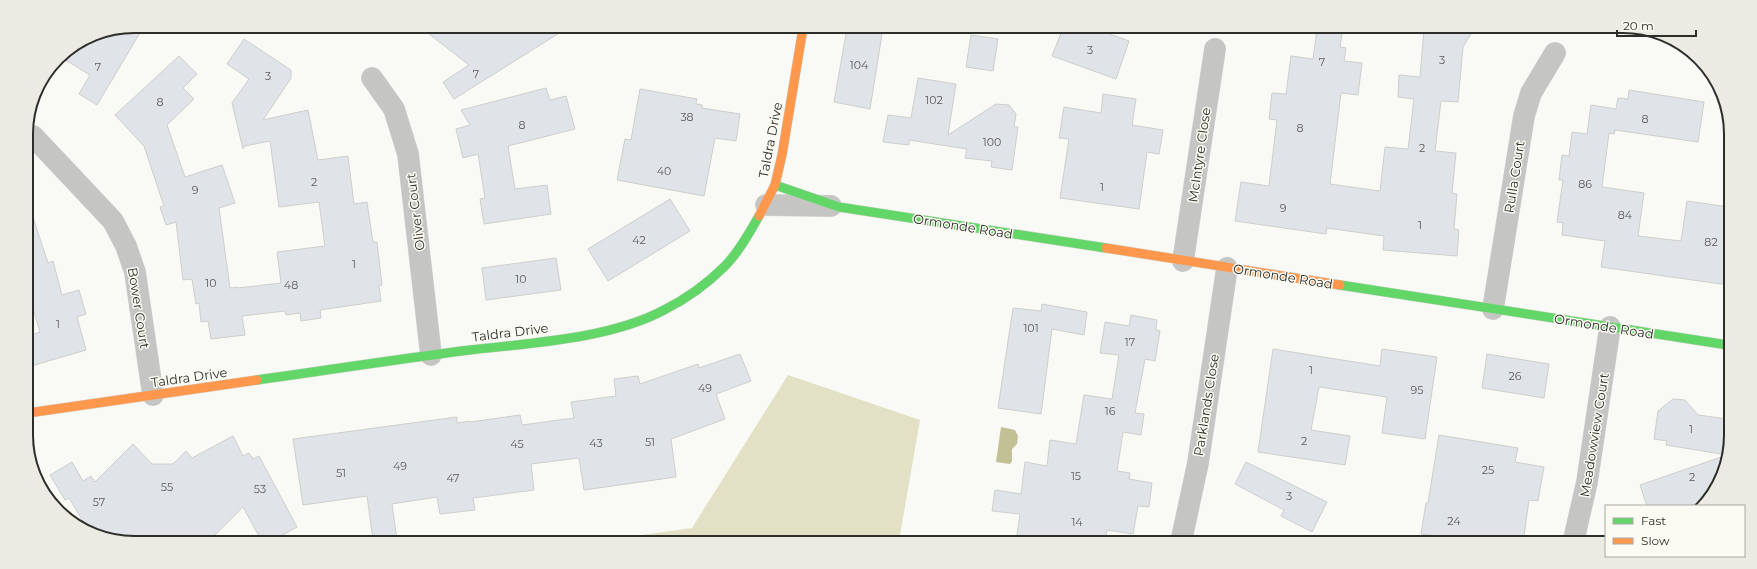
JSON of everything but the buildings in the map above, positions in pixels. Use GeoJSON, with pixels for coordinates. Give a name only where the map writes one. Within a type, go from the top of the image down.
{"type":"FeatureCollection","features":[{"type":"Feature","properties":{"kind":"street","name":"Taldra Drive"},"geometry":{"type":"LineString","coordinates":[[33,412],[431,355],[582,336],[638,322],[686,298],[725,266],[742,245],[766,205],[776,185],[802,33]]}},
{"type":"Feature","properties":{"kind":"street","name":"McIntyre Close"},"geometry":{"type":"LineString","coordinates":[[1183,261],[1215,50]]}},
{"type":"Feature","properties":{"kind":"street","name":"Rulla Court"},"geometry":{"type":"LineString","coordinates":[[1493,309],[1524,116],[1531,93],[1555,53]]}},
{"type":"Feature","properties":{"kind":"street","name":"Oliver Court"},"geometry":{"type":"LineString","coordinates":[[372,78],[394,109],[408,154],[431,355]]}},
{"type":"Feature","properties":{"kind":"street","name":"Bower Court"},"geometry":{"type":"LineString","coordinates":[[33,136],[113,221],[126,246],[135,272],[153,396]]}},
{"type":"Feature","properties":{"kind":"street","name":"Ormonde Road"},"geometry":{"type":"LineString","coordinates":[[776,185],[839,206]]}},
{"type":"Feature","properties":{"kind":"street","name":"Ormonde Road"},"geometry":{"type":"LineString","coordinates":[[766,205],[839,206],[1227,268],[1724,344]]}},
{"type":"Feature","properties":{"kind":"street","name":"Parklands Close"},"geometry":{"type":"LineString","coordinates":[[1182,536],[1198,463],[1227,268]]}},
{"type":"Feature","properties":{"kind":"street","name":"Meadowview Court"},"geometry":{"type":"LineString","coordinates":[[1575,536],[1587,482],[1610,327]]}},
{"type":"Feature","properties":{"kind":"green space"},"geometry":{"type":"Polygon","coordinates":[[[788,375],[920,420],[900,536],[635,536],[692,528],[788,375]]]}},
{"type":"Feature","properties":{"kind":"shaded area"},"geometry":{"type":"Polygon","coordinates":[[[1001,427],[1015,430],[1018,436],[1017,444],[1012,449],[1012,461],[1010,464],[996,462],[1001,427]]]}},
{"type":"Feature","properties":{"kind":"traffic: fast"},"geometry":{"type":"LineString","coordinates":[[775,185],[839,207],[1106,248]]}},
{"type":"Feature","properties":{"kind":"traffic: fast"},"geometry":{"type":"LineString","coordinates":[[257,380],[443,353],[544,342],[595,334],[619,328],[643,320],[664,310],[688,296],[704,284],[725,266],[735,255],[759,216]]}},
{"type":"Feature","properties":{"kind":"traffic: fast"},"geometry":{"type":"LineString","coordinates":[[1340,285],[1724,344]]}},
{"type":"Feature","properties":{"kind":"traffic: slow"},"geometry":{"type":"LineString","coordinates":[[759,216],[775,185],[782,155],[802,33]]}},
{"type":"Feature","properties":{"kind":"traffic: slow"},"geometry":{"type":"LineString","coordinates":[[1106,248],[1340,285]]}},
{"type":"Feature","properties":{"kind":"traffic: slow"},"geometry":{"type":"LineString","coordinates":[[33,412],[257,380]]}}]}
